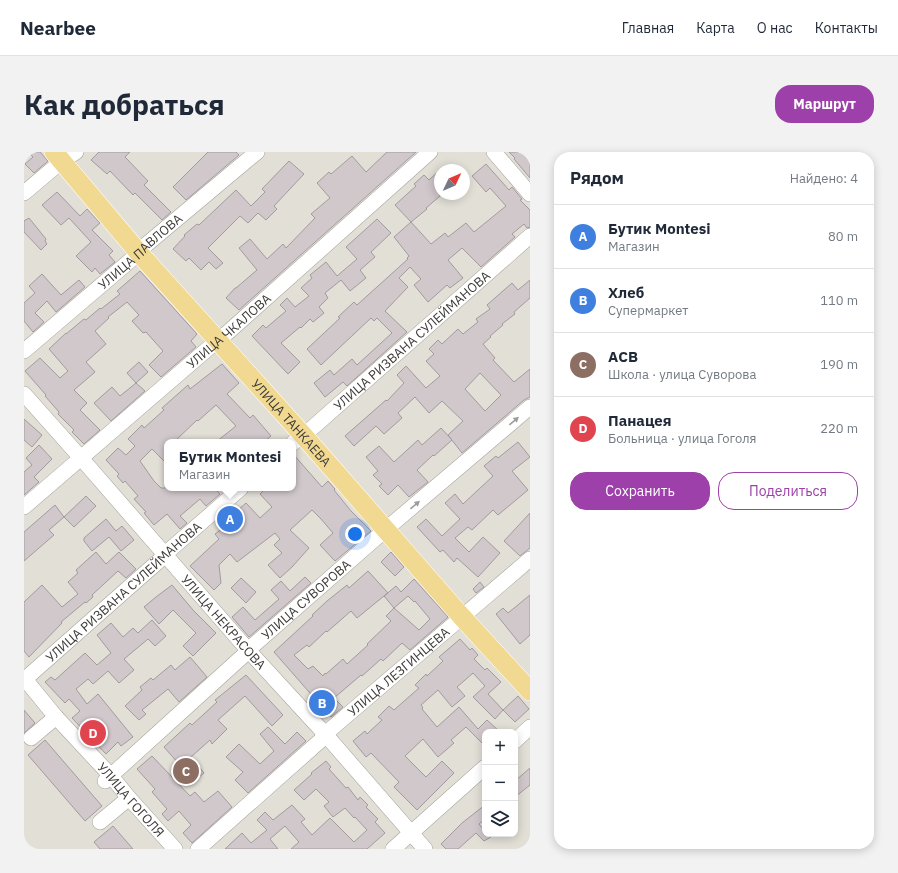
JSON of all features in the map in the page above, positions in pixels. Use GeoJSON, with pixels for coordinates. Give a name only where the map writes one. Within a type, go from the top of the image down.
{"type":"FeatureCollection","features":[{"type":"Feature","properties":{"kind":"main road","name":"УЛИЦА ТАНКАЕВА"},"geometry":{"type":"LineString","coordinates":[[67,154],[143,248],[222,337],[303,436],[389,527],[466,614],[530,691]]}},
{"type":"Feature","properties":{"kind":"main road","name":"УЛИЦА ТАНКАЕВА"},"geometry":{"type":"LineString","coordinates":[[466,614],[530,674]]}},
{"type":"Feature","properties":{"kind":"street","name":"УЛИЦА ПАВЛОВА"},"geometry":{"type":"LineString","coordinates":[[24,351],[257,152]]}},
{"type":"Feature","properties":{"kind":"street","name":"УЛИЦА ЧКАЛОВА"},"geometry":{"type":"LineString","coordinates":[[24,507],[222,337],[430,152]]}},
{"type":"Feature","properties":{"kind":"street"},"geometry":{"type":"LineString","coordinates":[[494,152],[530,194]]}},
{"type":"Feature","properties":{"kind":"street"},"geometry":{"type":"LineString","coordinates":[[24,193],[67,154]]}},
{"type":"Feature","properties":{"kind":"street","name":"УЛИЦА РИЗВАНА СУЛЕЙМАНОВА"},"geometry":{"type":"LineString","coordinates":[[303,436],[530,236]]}},
{"type":"Feature","properties":{"kind":"street","name":"УЛИЦА НЕКРАСОВА"},"geometry":{"type":"LineString","coordinates":[[24,394],[79,460],[246,652],[323,737],[410,840],[425,849]]}},
{"type":"Feature","properties":{"kind":"street","name":"УЛИЦА НЕКРАСОВА"},"geometry":{"type":"LineString","coordinates":[[24,404],[79,460]]}},
{"type":"Feature","properties":{"kind":"street","name":"УЛИЦА СУВОРОВА"},"geometry":{"type":"LineString","coordinates":[[108,778],[246,652],[389,527],[530,407]]}},
{"type":"Feature","properties":{"kind":"street","name":"УЛИЦА РИЗВАНА СУЛЕЙМАНОВА"},"geometry":{"type":"LineString","coordinates":[[24,683],[163,556],[238,491]]}},
{"type":"Feature","properties":{"kind":"street","name":"УЛИЦА ЛЕЗГИНЦЕВА"},"geometry":{"type":"LineString","coordinates":[[198,849],[323,737],[530,559]]}},
{"type":"Feature","properties":{"kind":"street","name":"УЛИЦА ГОГОЛЯ"},"geometry":{"type":"LineString","coordinates":[[24,683],[53,720],[108,778],[164,849]]}},
{"type":"Feature","properties":{"kind":"street"},"geometry":{"type":"LineString","coordinates":[[31,738],[53,720]]}},
{"type":"Feature","properties":{"kind":"street"},"geometry":{"type":"LineString","coordinates":[[518,738],[530,727]]}},
{"type":"Feature","properties":{"kind":"street"},"geometry":{"type":"LineString","coordinates":[[393,849],[410,840],[482,770]]}},
{"type":"Feature","properties":{"kind":"street"},"geometry":{"type":"LineString","coordinates":[[100,822],[126,800]]}},
{"type":"Feature","properties":{"kind":"street","name":"УЛИЦА ГОГОЛЯ"},"geometry":{"type":"LineString","coordinates":[[126,800],[175,849]]}},
{"type":"Feature","properties":{"kind":"building"},"geometry":{"type":"Polygon","coordinates":[[[28,152],[40,152],[48,161],[34,173],[25,164],[33,157],[28,152]]]}},
{"type":"Feature","properties":{"kind":"building"},"geometry":{"type":"Polygon","coordinates":[[[99,152],[130,152],[125,157],[148,181],[144,185],[171,212],[162,220],[135,193],[133,195],[110,171],[107,174],[91,160],[99,152]]]}},
{"type":"Feature","properties":{"kind":"building"},"geometry":{"type":"Polygon","coordinates":[[[208,152],[236,152],[239,155],[186,200],[173,187],[208,152]]]}},
{"type":"Feature","properties":{"kind":"building"},"geometry":{"type":"Polygon","coordinates":[[[387,152],[416,152],[239,310],[226,298],[235,288],[257,270],[239,248],[250,239],[267,259],[283,244],[286,248],[315,218],[311,214],[330,198],[317,183],[329,172],[331,174],[352,156],[366,172],[387,152]]]}},
{"type":"Feature","properties":{"kind":"building"},"geometry":{"type":"Polygon","coordinates":[[[509,152],[530,152],[530,178],[514,159],[515,158],[509,152]]]}},
{"type":"Feature","properties":{"kind":"building"},"geometry":{"type":"Polygon","coordinates":[[[289,161],[304,174],[274,206],[277,209],[266,220],[258,213],[248,223],[240,216],[208,248],[223,263],[216,269],[209,262],[201,270],[189,258],[186,261],[173,249],[185,236],[184,235],[197,224],[199,225],[236,190],[251,206],[265,192],[262,189],[289,161]]]}},
{"type":"Feature","properties":{"kind":"building"},"geometry":{"type":"Polygon","coordinates":[[[486,164],[509,190],[512,187],[522,199],[520,200],[530,210],[530,227],[527,228],[524,224],[512,234],[515,237],[481,267],[462,248],[448,260],[463,278],[450,288],[447,285],[428,302],[414,285],[421,279],[410,267],[399,278],[408,287],[385,311],[407,332],[347,386],[343,382],[325,397],[314,383],[330,370],[334,375],[352,359],[357,365],[392,333],[377,318],[374,321],[371,318],[321,365],[307,349],[340,318],[338,317],[354,302],[357,305],[408,259],[407,258],[409,256],[394,237],[411,222],[431,244],[445,233],[448,237],[466,223],[474,232],[506,206],[490,188],[486,192],[472,176],[486,164]]]}},
{"type":"Feature","properties":{"kind":"building"},"geometry":{"type":"Polygon","coordinates":[[[424,175],[429,180],[434,175],[434,200],[435,200],[411,222],[395,205],[416,186],[414,184],[424,175]]]}},
{"type":"Feature","properties":{"kind":"building"},"geometry":{"type":"Polygon","coordinates":[[[57,192],[80,216],[87,209],[100,223],[92,230],[113,251],[109,255],[115,262],[100,274],[95,268],[92,272],[76,256],[91,242],[69,218],[61,225],[42,205],[57,192]]]}},
{"type":"Feature","properties":{"kind":"building"},"geometry":{"type":"Polygon","coordinates":[[[29,218],[46,239],[45,241],[47,244],[41,250],[24,232],[24,221],[29,218]]]}},
{"type":"Feature","properties":{"kind":"building"},"geometry":{"type":"Polygon","coordinates":[[[377,219],[391,233],[371,252],[375,257],[360,270],[366,278],[350,291],[341,280],[325,293],[328,298],[319,307],[324,313],[313,322],[310,319],[281,343],[300,362],[288,374],[252,336],[263,325],[266,328],[286,311],[280,305],[287,298],[295,307],[309,296],[301,288],[312,278],[310,275],[326,262],[337,276],[357,259],[346,247],[377,219]]]}},
{"type":"Feature","properties":{"kind":"building"},"geometry":{"type":"Polygon","coordinates":[[[140,271],[197,334],[191,341],[196,347],[161,377],[149,365],[163,351],[146,332],[143,333],[132,321],[139,315],[127,302],[108,317],[109,318],[95,331],[106,344],[86,362],[95,372],[74,390],[87,403],[80,410],[100,430],[84,444],[72,432],[74,430],[58,414],[59,412],[45,396],[46,395],[25,371],[40,358],[60,378],[68,371],[49,349],[84,319],[86,320],[120,294],[117,291],[140,271]]]}},
{"type":"Feature","properties":{"kind":"building"},"geometry":{"type":"Polygon","coordinates":[[[42,274],[61,295],[79,280],[85,287],[56,312],[47,301],[35,313],[44,322],[33,332],[24,321],[24,303],[35,293],[29,286],[42,274]]]}},
{"type":"Feature","properties":{"kind":"building"},"geometry":{"type":"Polygon","coordinates":[[[530,280],[530,298],[483,344],[495,358],[493,360],[514,382],[530,369],[530,397],[524,400],[462,453],[448,435],[463,421],[442,401],[429,413],[415,397],[398,413],[402,418],[384,434],[376,426],[354,446],[345,436],[386,400],[387,401],[404,383],[397,375],[406,366],[426,388],[440,376],[426,361],[434,354],[429,349],[438,340],[442,344],[458,329],[463,334],[478,322],[476,319],[490,309],[487,305],[512,283],[518,290],[530,280]],[[480,373],[465,389],[485,411],[501,395],[480,373]]]}},
{"type":"Feature","properties":{"kind":"building"},"geometry":{"type":"Polygon","coordinates":[[[139,362],[148,372],[136,383],[127,373],[139,362]]]}},
{"type":"Feature","properties":{"kind":"building"},"geometry":{"type":"Polygon","coordinates":[[[222,364],[239,383],[227,394],[250,418],[253,415],[271,436],[268,439],[220,439],[236,426],[216,405],[198,421],[197,420],[177,439],[164,439],[164,461],[152,449],[140,461],[154,481],[161,488],[164,488],[164,491],[217,491],[220,494],[206,506],[200,499],[180,516],[187,523],[180,529],[167,514],[154,525],[144,513],[146,512],[134,499],[138,496],[125,481],[123,483],[117,476],[119,474],[106,460],[118,448],[126,455],[135,446],[128,439],[142,425],[144,428],[164,410],[162,408],[188,385],[190,389],[222,364]]]}},
{"type":"Feature","properties":{"kind":"building"},"geometry":{"type":"Polygon","coordinates":[[[136,383],[145,391],[111,421],[94,403],[112,387],[120,396],[136,383]]]}},
{"type":"Feature","properties":{"kind":"building"},"geometry":{"type":"Polygon","coordinates":[[[24,419],[42,435],[32,447],[24,440],[24,419]]]}},
{"type":"Feature","properties":{"kind":"building"},"geometry":{"type":"Polygon","coordinates":[[[441,428],[452,440],[417,470],[428,482],[409,497],[398,485],[388,495],[379,486],[382,484],[373,475],[378,471],[366,457],[379,446],[394,462],[418,440],[422,445],[441,428]]]}},
{"type":"Feature","properties":{"kind":"building"},"geometry":{"type":"Polygon","coordinates":[[[518,442],[530,457],[512,471],[528,490],[498,515],[493,510],[472,530],[468,527],[455,538],[469,552],[483,537],[500,553],[478,577],[457,558],[454,562],[443,550],[440,552],[417,527],[426,519],[442,536],[460,519],[445,503],[455,494],[463,504],[493,476],[484,466],[496,456],[498,458],[518,442]]]}},
{"type":"Feature","properties":{"kind":"building"},"geometry":{"type":"Polygon","coordinates":[[[39,445],[52,459],[34,477],[39,482],[24,495],[24,472],[32,465],[26,458],[39,445]]]}},
{"type":"Feature","properties":{"kind":"building"},"geometry":{"type":"Polygon","coordinates":[[[296,457],[322,487],[328,481],[351,511],[371,531],[335,561],[320,545],[333,533],[312,510],[290,530],[309,548],[280,578],[268,565],[282,553],[274,545],[280,539],[275,533],[237,562],[230,554],[219,565],[221,583],[214,590],[190,566],[219,539],[215,534],[231,522],[228,519],[246,503],[260,518],[272,507],[260,494],[263,491],[296,491],[296,457]]]}},
{"type":"Feature","properties":{"kind":"building"},"geometry":{"type":"Polygon","coordinates":[[[86,496],[96,506],[74,527],[64,517],[86,496]]]}},
{"type":"Feature","properties":{"kind":"building"},"geometry":{"type":"Polygon","coordinates":[[[55,505],[64,517],[49,530],[54,535],[24,561],[24,532],[55,505]]]}},
{"type":"Feature","properties":{"kind":"building"},"geometry":{"type":"Polygon","coordinates":[[[530,513],[530,548],[520,556],[504,541],[530,513]]]}},
{"type":"Feature","properties":{"kind":"building"},"geometry":{"type":"Polygon","coordinates":[[[106,519],[116,531],[122,526],[134,540],[121,551],[109,537],[92,551],[84,541],[84,538],[106,519]]]}},
{"type":"Feature","properties":{"kind":"building"},"geometry":{"type":"Polygon","coordinates":[[[96,552],[106,564],[119,552],[136,569],[126,578],[118,571],[92,595],[93,597],[61,622],[62,623],[29,657],[24,651],[24,602],[42,585],[62,607],[78,594],[68,582],[78,573],[76,570],[96,552]]]}},
{"type":"Feature","properties":{"kind":"building"},"geometry":{"type":"Polygon","coordinates":[[[391,552],[404,567],[395,576],[381,562],[391,552]]]}},
{"type":"Feature","properties":{"kind":"building"},"geometry":{"type":"Polygon","coordinates":[[[368,571],[388,593],[396,586],[401,592],[414,579],[448,617],[410,650],[402,643],[383,661],[381,659],[334,698],[343,707],[331,717],[274,652],[327,601],[347,585],[349,588],[368,571]],[[384,596],[357,618],[351,611],[309,647],[307,645],[294,655],[308,669],[313,666],[323,676],[343,659],[347,664],[368,645],[367,644],[391,621],[386,616],[394,608],[384,596]],[[408,596],[394,608],[419,630],[430,619],[415,601],[414,602],[408,596]]]}},
{"type":"Feature","properties":{"kind":"building"},"geometry":{"type":"Polygon","coordinates":[[[305,577],[311,583],[249,637],[232,617],[243,607],[255,620],[279,599],[271,590],[281,581],[290,591],[305,577]]]}},
{"type":"Feature","properties":{"kind":"building"},"geometry":{"type":"Polygon","coordinates":[[[241,578],[256,592],[246,603],[231,588],[241,578]]]}},
{"type":"Feature","properties":{"kind":"building"},"geometry":{"type":"Polygon","coordinates":[[[480,582],[484,587],[476,593],[473,589],[480,582]]]}},
{"type":"Feature","properties":{"kind":"building"},"geometry":{"type":"Polygon","coordinates":[[[172,585],[193,610],[216,633],[193,656],[183,646],[196,633],[173,610],[159,624],[144,607],[172,585]]]}},
{"type":"Feature","properties":{"kind":"building"},"geometry":{"type":"Polygon","coordinates":[[[530,595],[530,635],[520,644],[496,614],[503,608],[508,613],[530,595]]]}},
{"type":"Feature","properties":{"kind":"building"},"geometry":{"type":"Polygon","coordinates":[[[152,620],[166,636],[155,646],[148,639],[124,659],[134,670],[119,683],[108,671],[93,684],[88,679],[76,689],[87,704],[98,694],[133,737],[121,746],[118,742],[106,754],[72,718],[80,711],[69,699],[65,703],[45,682],[51,677],[55,680],[85,653],[97,665],[111,653],[97,635],[111,623],[123,637],[133,628],[138,633],[152,620]]]}},
{"type":"Feature","properties":{"kind":"building"},"geometry":{"type":"Polygon","coordinates":[[[460,639],[470,650],[472,648],[478,655],[474,659],[485,670],[487,668],[501,682],[488,694],[503,710],[495,719],[473,697],[485,686],[473,673],[457,687],[465,696],[452,707],[438,690],[421,705],[423,708],[422,709],[437,727],[459,707],[478,729],[487,720],[497,729],[482,729],[482,743],[466,727],[451,740],[454,743],[438,757],[423,739],[405,756],[426,777],[442,761],[454,773],[417,810],[394,787],[399,782],[371,753],[366,757],[353,741],[365,731],[367,734],[382,720],[378,717],[389,706],[394,710],[419,688],[415,685],[443,661],[439,657],[460,639]]]}},
{"type":"Feature","properties":{"kind":"building"},"geometry":{"type":"Polygon","coordinates":[[[190,657],[207,677],[179,702],[168,689],[142,710],[146,714],[139,720],[125,706],[142,690],[140,687],[151,678],[153,680],[171,665],[175,670],[190,657]]]}},
{"type":"Feature","properties":{"kind":"building"},"geometry":{"type":"Polygon","coordinates":[[[246,675],[283,715],[272,726],[245,696],[218,720],[227,729],[212,744],[210,740],[191,757],[204,773],[194,781],[164,747],[190,723],[192,725],[217,702],[215,700],[246,675]]]}},
{"type":"Feature","properties":{"kind":"building"},"geometry":{"type":"Polygon","coordinates":[[[518,696],[529,709],[515,722],[503,710],[518,696]]]}},
{"type":"Feature","properties":{"kind":"building"},"geometry":{"type":"Polygon","coordinates":[[[24,710],[35,723],[24,733],[24,710]]]}},
{"type":"Feature","properties":{"kind":"building"},"geometry":{"type":"Polygon","coordinates":[[[268,727],[285,744],[297,732],[306,741],[248,793],[235,780],[243,772],[226,757],[239,744],[260,764],[274,751],[260,734],[268,727]]]}},
{"type":"Feature","properties":{"kind":"building"},"geometry":{"type":"Polygon","coordinates":[[[45,740],[102,806],[85,821],[28,755],[45,740]]]}},
{"type":"Feature","properties":{"kind":"building"},"geometry":{"type":"Polygon","coordinates":[[[152,756],[190,796],[195,792],[204,802],[218,791],[232,807],[192,843],[183,833],[191,825],[179,811],[168,821],[162,814],[167,809],[152,792],[155,789],[137,769],[152,756]]]}},
{"type":"Feature","properties":{"kind":"building"},"geometry":{"type":"Polygon","coordinates":[[[326,761],[331,767],[329,769],[346,788],[348,787],[358,800],[360,797],[368,805],[366,807],[378,819],[375,822],[385,833],[367,849],[291,849],[299,842],[285,826],[270,839],[278,849],[225,849],[242,833],[251,843],[267,830],[257,820],[265,812],[273,820],[292,805],[305,819],[301,822],[312,835],[330,818],[354,842],[367,830],[345,808],[333,817],[324,806],[329,802],[316,789],[304,800],[294,790],[326,761]]]}},
{"type":"Feature","properties":{"kind":"building"},"geometry":{"type":"Polygon","coordinates":[[[530,768],[530,785],[518,795],[518,778],[530,768]]]}},
{"type":"Feature","properties":{"kind":"building"},"geometry":{"type":"Polygon","coordinates":[[[482,807],[482,822],[479,824],[482,828],[482,837],[491,837],[484,841],[476,833],[458,849],[446,849],[441,844],[462,823],[482,807]]]}},
{"type":"Feature","properties":{"kind":"building"},"geometry":{"type":"Polygon","coordinates":[[[113,826],[133,849],[100,849],[94,842],[113,826]]]}},
{"type":"Feature","properties":{"kind":"place","name":"Бутик Montesi"},"geometry":{"type":"Point","coordinates":[230,519]}},
{"type":"Feature","properties":{"kind":"place","name":"Хлеб"},"geometry":{"type":"Point","coordinates":[322,703]}},
{"type":"Feature","properties":{"kind":"place","name":"Панацея"},"geometry":{"type":"Point","coordinates":[93,733]}},
{"type":"Feature","properties":{"kind":"place","name":"АCB"},"geometry":{"type":"Point","coordinates":[186,771]}}]}
